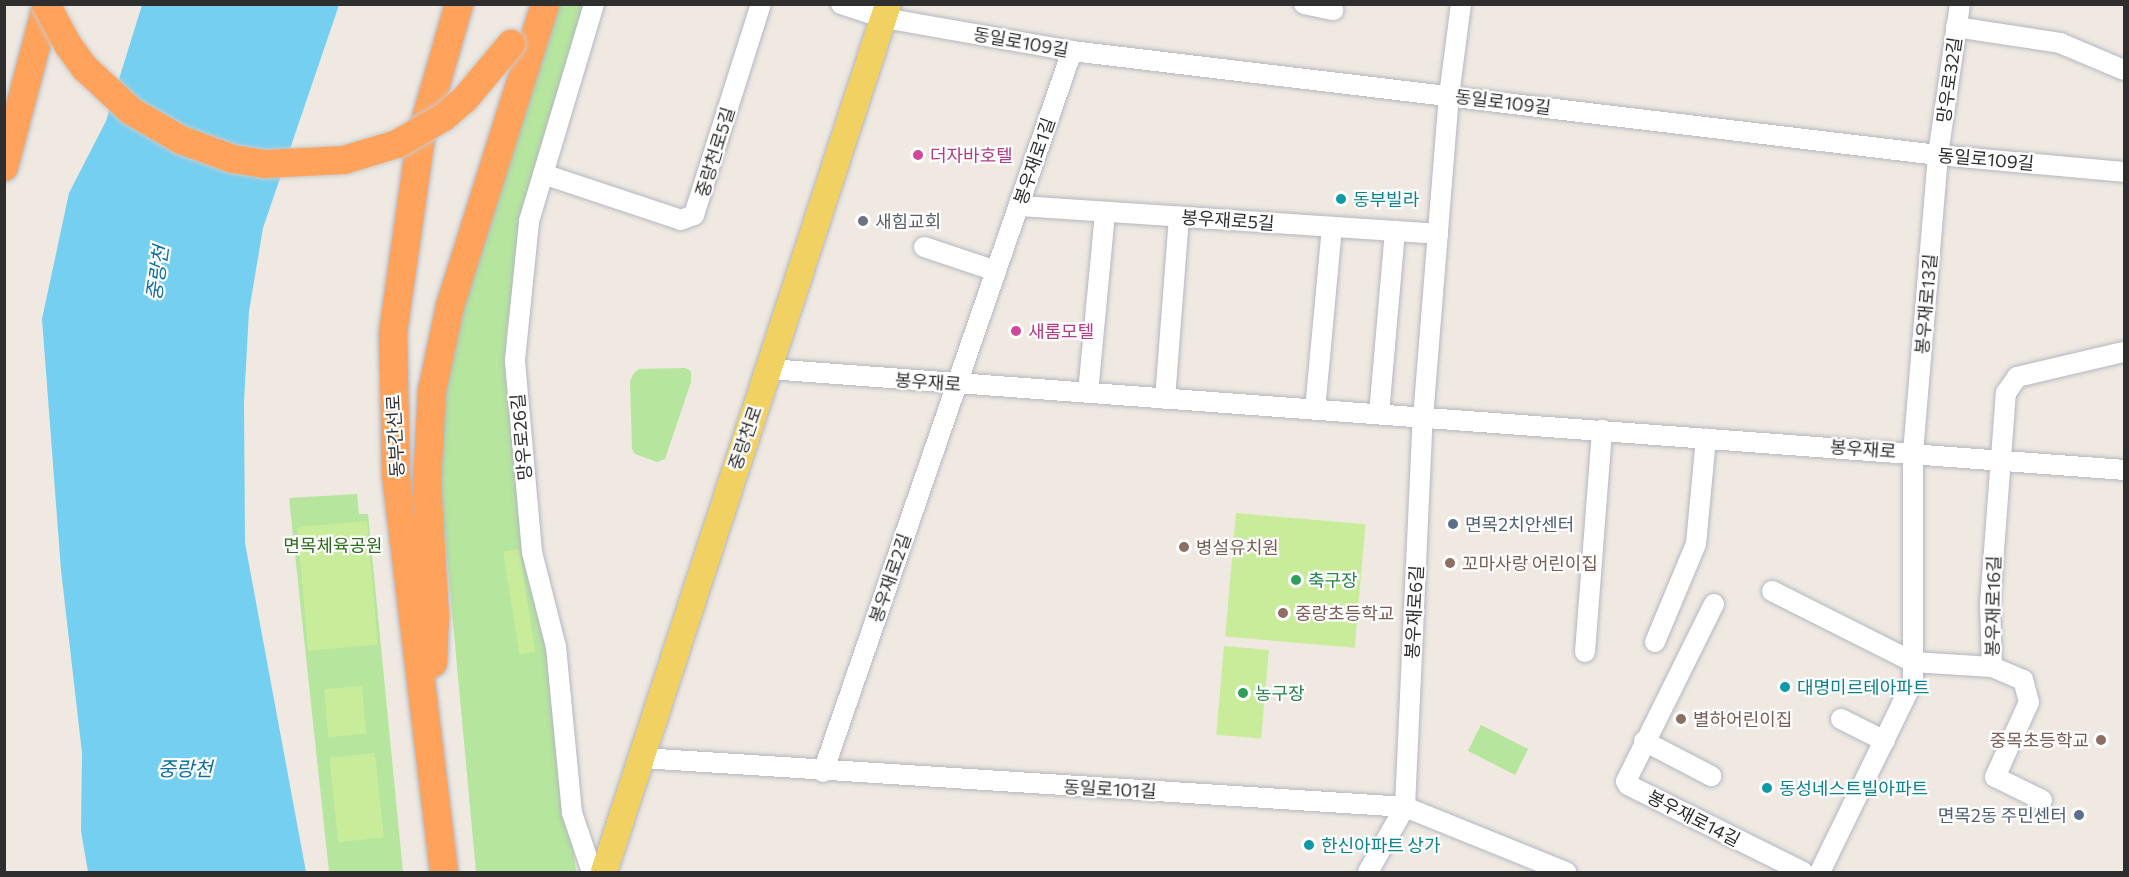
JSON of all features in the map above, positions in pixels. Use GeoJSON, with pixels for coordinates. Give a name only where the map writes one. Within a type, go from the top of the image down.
{"type":"FeatureCollection","features":[{"type":"Feature","properties":{"kind":"highway"},"geometry":{"type":"LineString","coordinates":[[47,4],[68,45],[86,68],[131,111],[181,140],[233,159],[265,164],[335,161],[397,144],[444,117],[465,99],[512,44],[529,4]]}},
{"type":"Feature","properties":{"kind":"highway"},"geometry":{"type":"LineString","coordinates":[[4,167],[47,4]]}},
{"type":"Feature","properties":{"kind":"highway","name":"동부간선로"},"geometry":{"type":"LineString","coordinates":[[444,873],[396,474],[393,333],[421,136],[459,4]]}},
{"type":"Feature","properties":{"kind":"highway"},"geometry":{"type":"LineString","coordinates":[[429,741],[435,616],[427,482],[432,391],[450,306],[545,4]]}},
{"type":"Feature","properties":{"kind":"main road","name":"중랑천로"},"geometry":{"type":"LineString","coordinates":[[604,873],[886,11]]}},
{"type":"Feature","properties":{"kind":"street","name":"망우로26길"},"geometry":{"type":"LineString","coordinates":[[592,873],[573,813],[556,647],[531,539],[515,380],[515,343],[527,230],[594,4]]}},
{"type":"Feature","properties":{"kind":"street","name":"중랑천로5길"},"geometry":{"type":"LineString","coordinates":[[543,174],[681,220],[694,215],[761,4]]}},
{"type":"Feature","properties":{"kind":"street"},"geometry":{"type":"LineString","coordinates":[[841,4],[886,11]]}},
{"type":"Feature","properties":{"kind":"street"},"geometry":{"type":"LineString","coordinates":[[1304,4],[1333,10]]}},
{"type":"Feature","properties":{"kind":"street"},"geometry":{"type":"LineString","coordinates":[[1423,418],[1449,96],[1461,4]]}},
{"type":"Feature","properties":{"kind":"street","name":"망우로32길"},"geometry":{"type":"LineString","coordinates":[[1938,155],[1960,4]]}},
{"type":"Feature","properties":{"kind":"street","name":"동일로109길"},"geometry":{"type":"LineString","coordinates":[[886,11],[1072,51],[1938,155],[2124,172]]}},
{"type":"Feature","properties":{"kind":"street"},"geometry":{"type":"LineString","coordinates":[[1956,27],[2060,42],[2124,70]]}},
{"type":"Feature","properties":{"kind":"street","name":"봉우재로1길"},"geometry":{"type":"LineString","coordinates":[[957,384],[1072,51]]}},
{"type":"Feature","properties":{"kind":"street","name":"봉우재로13길"},"geometry":{"type":"LineString","coordinates":[[1913,453],[1938,155]]}},
{"type":"Feature","properties":{"kind":"street","name":"봉우재로5길"},"geometry":{"type":"LineString","coordinates":[[1018,206],[1438,234]]}},
{"type":"Feature","properties":{"kind":"street"},"geometry":{"type":"LineString","coordinates":[[1088,393],[1105,212]]}},
{"type":"Feature","properties":{"kind":"street"},"geometry":{"type":"LineString","coordinates":[[1165,399],[1179,217]]}},
{"type":"Feature","properties":{"kind":"street"},"geometry":{"type":"LineString","coordinates":[[1315,410],[1332,227]]}},
{"type":"Feature","properties":{"kind":"street"},"geometry":{"type":"LineString","coordinates":[[1379,414],[1395,231]]}},
{"type":"Feature","properties":{"kind":"street"},"geometry":{"type":"LineString","coordinates":[[924,247],[996,271]]}},
{"type":"Feature","properties":{"kind":"street","name":"봉우재로16길"},"geometry":{"type":"LineString","coordinates":[[2042,800],[1995,777],[2029,697],[2023,680],[1992,667],[1990,604],[2006,393],[2011,381],[2124,352]]}},
{"type":"Feature","properties":{"kind":"street","name":"봉우재로"},"geometry":{"type":"LineString","coordinates":[[769,369],[2124,470]]}},
{"type":"Feature","properties":{"kind":"street","name":"봉우재로2길"},"geometry":{"type":"LineString","coordinates":[[823,772],[957,384]]}},
{"type":"Feature","properties":{"kind":"street","name":"봉우재로6길"},"geometry":{"type":"LineString","coordinates":[[1405,807],[1423,418]]}},
{"type":"Feature","properties":{"kind":"street"},"geometry":{"type":"LineString","coordinates":[[1585,652],[1602,430]]}},
{"type":"Feature","properties":{"kind":"street"},"geometry":{"type":"LineString","coordinates":[[1655,642],[1696,544],[1706,438]]}},
{"type":"Feature","properties":{"kind":"street"},"geometry":{"type":"LineString","coordinates":[[1820,873],[1912,684],[1913,453]]}},
{"type":"Feature","properties":{"kind":"street"},"geometry":{"type":"LineString","coordinates":[[1772,591],[1913,663],[1992,667]]}},
{"type":"Feature","properties":{"kind":"street","name":"봉우재로14길"},"geometry":{"type":"LineString","coordinates":[[1714,604],[1626,775],[1628,785],[1803,873]]}},
{"type":"Feature","properties":{"kind":"street"},"geometry":{"type":"LineString","coordinates":[[1841,719],[1885,741]]}},
{"type":"Feature","properties":{"kind":"street"},"geometry":{"type":"LineString","coordinates":[[1644,741],[1712,776]]}},
{"type":"Feature","properties":{"kind":"street","name":"동일로101길"},"geometry":{"type":"LineString","coordinates":[[642,758],[823,772],[1405,807],[1566,873]]}},
{"type":"Feature","properties":{"kind":"street"},"geometry":{"type":"LineString","coordinates":[[1368,873],[1405,807]]}},
{"type":"Feature","properties":{"kind":"green space"},"geometry":{"type":"Polygon","coordinates":[[[546,5],[586,5],[522,217],[506,338],[512,424],[549,653],[576,872],[476,872],[438,460],[443,379],[546,5]]]}},
{"type":"Feature","properties":{"kind":"green space"},"geometry":{"type":"Polygon","coordinates":[[[685,368],[691,371],[691,382],[665,459],[657,462],[635,454],[632,449],[630,381],[634,373],[639,369],[685,368]]]}},
{"type":"Feature","properties":{"kind":"green space","name":"면목체육공원"},"geometry":{"type":"Polygon","coordinates":[[[357,494],[359,514],[368,514],[403,872],[329,872],[289,498],[357,494]]]}},
{"type":"Feature","properties":{"kind":"green space","name":"축구장"},"geometry":{"type":"Polygon","coordinates":[[[1236,513],[1366,524],[1355,648],[1225,637],[1236,513]]]}},
{"type":"Feature","properties":{"kind":"green space"},"geometry":{"type":"Polygon","coordinates":[[[367,521],[378,645],[308,651],[297,527],[367,521]]]}},
{"type":"Feature","properties":{"kind":"green space"},"geometry":{"type":"Polygon","coordinates":[[[519,549],[535,652],[519,654],[503,552],[519,549]]]}},
{"type":"Feature","properties":{"kind":"green space","name":"농구장"},"geometry":{"type":"Polygon","coordinates":[[[1224,646],[1269,650],[1261,739],[1216,735],[1224,646]]]}},
{"type":"Feature","properties":{"kind":"green space"},"geometry":{"type":"Polygon","coordinates":[[[362,686],[366,734],[328,737],[324,689],[362,686]]]}},
{"type":"Feature","properties":{"kind":"green space"},"geometry":{"type":"Polygon","coordinates":[[[1481,725],[1528,749],[1515,775],[1468,751],[1481,725]]]}},
{"type":"Feature","properties":{"kind":"green space"},"geometry":{"type":"Polygon","coordinates":[[[375,753],[384,838],[338,842],[329,758],[375,753]]]}},
{"type":"Feature","properties":{"kind":"water","name":"중랑천"},"geometry":{"type":"Polygon","coordinates":[[[142,5],[339,5],[263,228],[249,311],[244,402],[245,543],[306,872],[88,872],[81,831],[82,753],[61,570],[42,319],[69,193],[106,121],[142,5]]]}},
{"type":"Feature","properties":{"kind":"place","name":"더자바호텔"},"geometry":{"type":"Point","coordinates":[918,155]}},
{"type":"Feature","properties":{"kind":"place","name":"동부빌라"},"geometry":{"type":"Point","coordinates":[1341,199]}},
{"type":"Feature","properties":{"kind":"place","name":"새힘교회"},"geometry":{"type":"Point","coordinates":[863,221]}},
{"type":"Feature","properties":{"kind":"place","name":"새롬모텔"},"geometry":{"type":"Point","coordinates":[1016,331]}},
{"type":"Feature","properties":{"kind":"place","name":"면목2치안센터"},"geometry":{"type":"Point","coordinates":[1453,524]}},
{"type":"Feature","properties":{"kind":"place","name":"병설유치원"},"geometry":{"type":"Point","coordinates":[1184,547]}},
{"type":"Feature","properties":{"kind":"place","name":"꼬마사랑 어린이집"},"geometry":{"type":"Point","coordinates":[1450,563]}},
{"type":"Feature","properties":{"kind":"place","name":"축구장"},"geometry":{"type":"Point","coordinates":[1296,580]}},
{"type":"Feature","properties":{"kind":"place","name":"중랑초등학교"},"geometry":{"type":"Point","coordinates":[1283,613]}},
{"type":"Feature","properties":{"kind":"place","name":"대명미르테아파트"},"geometry":{"type":"Point","coordinates":[1785,687]}},
{"type":"Feature","properties":{"kind":"place","name":"농구장"},"geometry":{"type":"Point","coordinates":[1243,693]}},
{"type":"Feature","properties":{"kind":"place","name":"별하어린이집"},"geometry":{"type":"Point","coordinates":[1681,719]}},
{"type":"Feature","properties":{"kind":"place","name":"중목초등학교"},"geometry":{"type":"Point","coordinates":[2101,740]}},
{"type":"Feature","properties":{"kind":"place","name":"동성네스트빌아파트"},"geometry":{"type":"Point","coordinates":[1767,788]}},
{"type":"Feature","properties":{"kind":"place","name":"면목2동 주민센터"},"geometry":{"type":"Point","coordinates":[2079,815]}},
{"type":"Feature","properties":{"kind":"place","name":"한신아파트 상가"},"geometry":{"type":"Point","coordinates":[1309,845]}}]}
